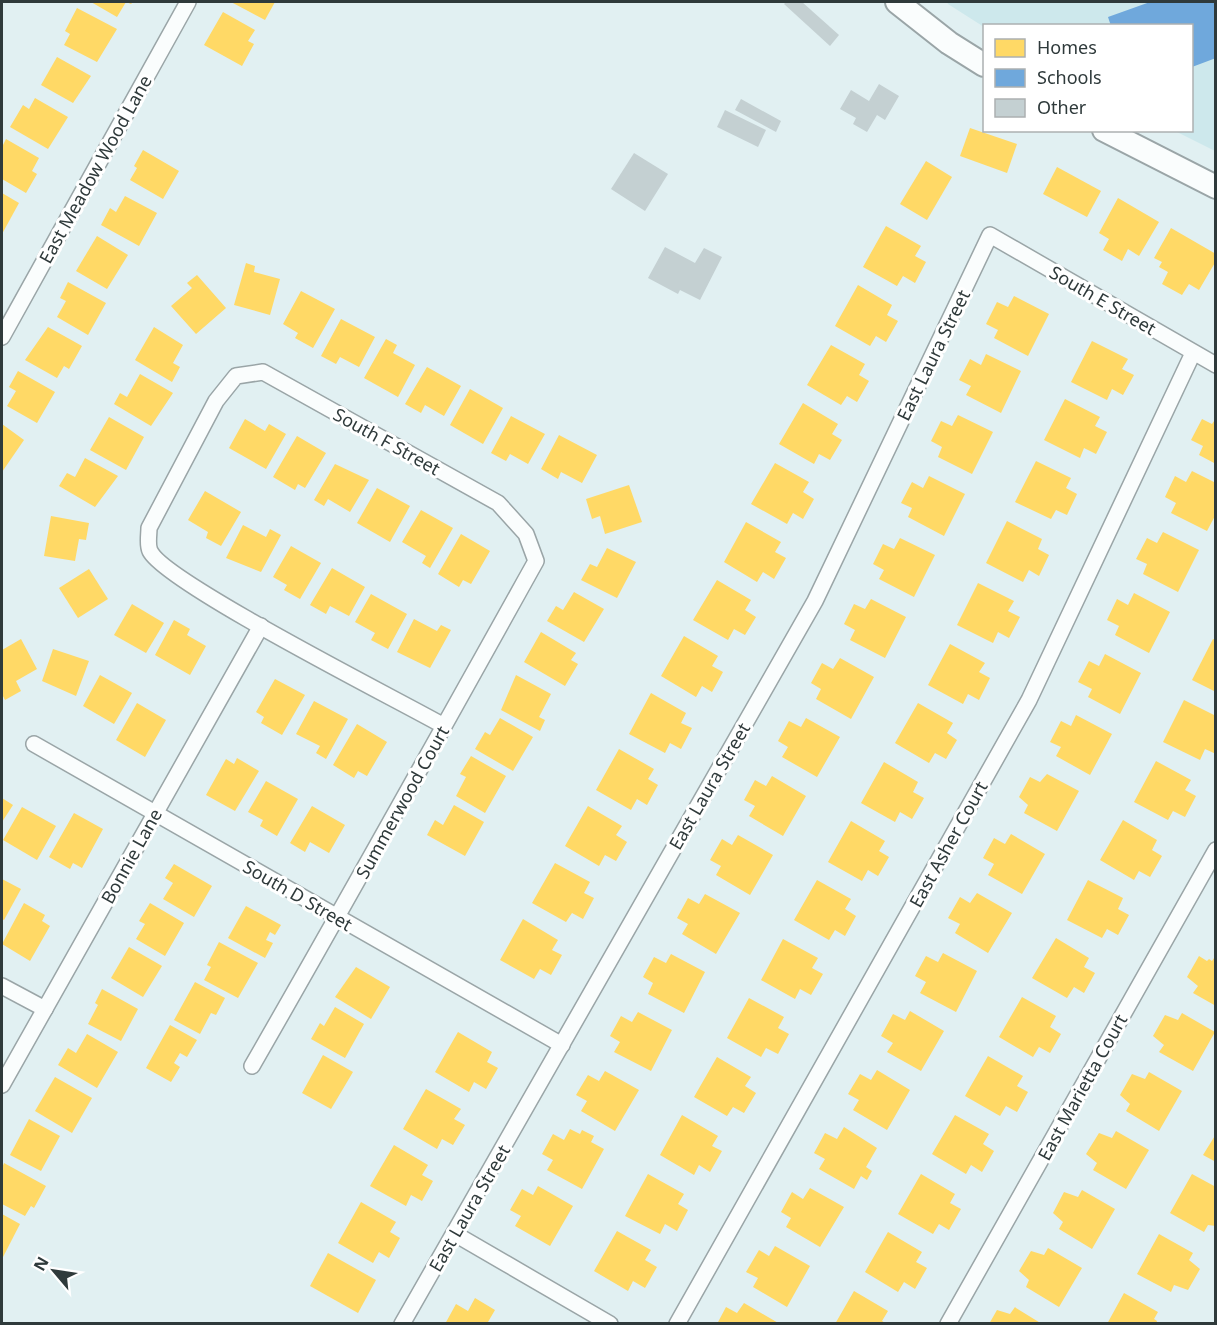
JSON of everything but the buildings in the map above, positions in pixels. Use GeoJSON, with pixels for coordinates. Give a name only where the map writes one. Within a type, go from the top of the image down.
{"type":"FeatureCollection","features":[{"type":"Feature","properties":{"kind":"street","name":"East Meadow Wood Lane"},"geometry":{"type":"LineString","coordinates":[[2,337],[188,2]]}},
{"type":"Feature","properties":{"kind":"street"},"geometry":{"type":"LineString","coordinates":[[901,3],[949,43],[983,64]]}},
{"type":"Feature","properties":{"kind":"street"},"geometry":{"type":"LineString","coordinates":[[1108,132],[1215,187]]}},
{"type":"Feature","properties":{"kind":"street","name":"South E Street"},"geometry":{"type":"LineString","coordinates":[[990,235],[1215,365]]}},
{"type":"Feature","properties":{"kind":"street","name":"East Laura Street"},"geometry":{"type":"LineString","coordinates":[[402,1323],[455,1234],[814,601],[990,235]]}},
{"type":"Feature","properties":{"kind":"street","name":"East Asher Court"},"geometry":{"type":"LineString","coordinates":[[677,1323],[1029,700],[1193,353]]}},
{"type":"Feature","properties":{"kind":"street","name":"South F Street"},"geometry":{"type":"LineString","coordinates":[[261,626],[166,570],[149,551],[149,528],[216,401],[236,376],[263,372],[498,503],[526,534]]}},
{"type":"Feature","properties":{"kind":"street","name":"Summerwood Court"},"geometry":{"type":"LineString","coordinates":[[252,1066],[536,561],[526,534]]}},
{"type":"Feature","properties":{"kind":"street"},"geometry":{"type":"LineString","coordinates":[[261,626],[444,726]]}},
{"type":"Feature","properties":{"kind":"street","name":"Bonnie Lane"},"geometry":{"type":"LineString","coordinates":[[2,1085],[261,626]]}},
{"type":"Feature","properties":{"kind":"street","name":"South D Street"},"geometry":{"type":"LineString","coordinates":[[34,744],[562,1045]]}},
{"type":"Feature","properties":{"kind":"street","name":"East Marietta Court"},"geometry":{"type":"LineString","coordinates":[[948,1323],[1215,850]]}},
{"type":"Feature","properties":{"kind":"street"},"geometry":{"type":"LineString","coordinates":[[2,986],[45,1009]]}},
{"type":"Feature","properties":{"kind":"street"},"geometry":{"type":"LineString","coordinates":[[455,1234],[610,1323]]}},
{"type":"Feature","properties":{"kind":"shaded area"},"geometry":{"type":"Polygon","coordinates":[[[947,2],[1215,2],[1215,151],[1177,132],[1193,132],[1193,24],[983,24],[983,26],[947,2]]]}}]}
